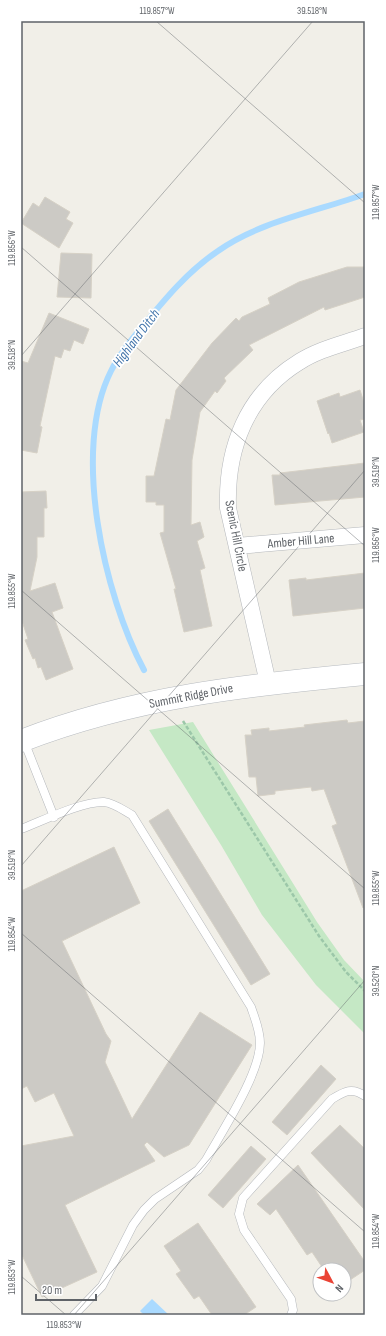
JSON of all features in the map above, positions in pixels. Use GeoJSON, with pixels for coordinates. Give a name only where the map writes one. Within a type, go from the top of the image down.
{"type":"FeatureCollection","features":[{"type":"Feature","properties":{"kind":"street","name":"Scenic Hill Circle"},"geometry":{"type":"LineString","coordinates":[[268,683],[228,508],[227,484],[232,453],[243,424],[258,399],[279,376],[300,361],[329,348],[365,336]]}},
{"type":"Feature","properties":{"kind":"street","name":"Amber Hill Lane"},"geometry":{"type":"LineString","coordinates":[[237,546],[365,535]]}},
{"type":"Feature","properties":{"kind":"street","name":"Summit Ridge Drive"},"geometry":{"type":"LineString","coordinates":[[22,739],[66,725],[162,700],[204,691],[268,683],[365,674]]}},
{"type":"Feature","properties":{"kind":"lane"},"geometry":{"type":"LineString","coordinates":[[22,739],[54,817]]}},
{"type":"Feature","properties":{"kind":"lane"},"geometry":{"type":"LineString","coordinates":[[21,829],[90,803],[104,802],[118,806],[132,815],[251,1007],[258,1025],[260,1043],[258,1063],[206,1160],[192,1174],[155,1199],[144,1210],[133,1225],[102,1286],[74,1315]]}},
{"type":"Feature","properties":{"kind":"lane"},"geometry":{"type":"LineString","coordinates":[[291,1315],[293,1310],[291,1299],[244,1230],[239,1214],[243,1198],[332,1099],[346,1090],[358,1091],[365,1096]]}},
{"type":"Feature","properties":{"kind":"path"},"geometry":{"type":"LineString","coordinates":[[183,720],[319,936],[346,972],[365,991]]}},
{"type":"Feature","properties":{"kind":"green space"},"geometry":{"type":"Polygon","coordinates":[[[193,722],[317,922],[344,960],[365,982],[365,1034],[316,985],[262,915],[221,845],[149,730],[193,722]]]}},
{"type":"Feature","properties":{"kind":"water"},"geometry":{"type":"Polygon","coordinates":[[[152,1299],[169,1315],[144,1315],[140,1311],[152,1299]]]}},
{"type":"Feature","properties":{"kind":"building"},"geometry":{"type":"Polygon","coordinates":[[[45,197],[70,212],[66,219],[73,223],[59,248],[21,223],[33,203],[39,207],[45,197]]]}},
{"type":"Feature","properties":{"kind":"building"},"geometry":{"type":"Polygon","coordinates":[[[61,253],[92,254],[91,298],[57,297],[61,253]]]}},
{"type":"Feature","properties":{"kind":"building"},"geometry":{"type":"Polygon","coordinates":[[[347,267],[365,267],[365,297],[325,310],[324,307],[249,345],[253,350],[224,378],[226,381],[217,393],[215,391],[200,412],[192,460],[191,525],[200,522],[204,537],[197,541],[205,568],[200,570],[212,626],[184,632],[174,589],[176,589],[160,533],[164,532],[164,505],[156,505],[156,502],[146,502],[146,476],[154,476],[166,419],[170,420],[176,390],[212,343],[236,318],[239,321],[242,317],[270,304],[268,298],[299,282],[347,267]]]}},
{"type":"Feature","properties":{"kind":"building"},"geometry":{"type":"Polygon","coordinates":[[[49,313],[89,329],[83,344],[74,340],[70,351],[64,349],[61,358],[55,356],[40,426],[42,427],[37,453],[21,450],[21,361],[28,363],[49,313]]]}},
{"type":"Feature","properties":{"kind":"building"},"geometry":{"type":"Polygon","coordinates":[[[360,390],[365,406],[365,419],[360,420],[364,432],[332,443],[317,401],[339,393],[340,397],[360,390]]]}},
{"type":"Feature","properties":{"kind":"building"},"geometry":{"type":"Polygon","coordinates":[[[365,463],[365,497],[275,505],[272,475],[365,463]]]}},
{"type":"Feature","properties":{"kind":"building"},"geometry":{"type":"Polygon","coordinates":[[[46,491],[47,508],[44,508],[44,537],[37,537],[37,557],[30,591],[55,583],[63,608],[52,612],[73,669],[46,680],[41,667],[38,668],[35,658],[33,659],[25,640],[28,639],[21,618],[21,492],[46,491]]]}},
{"type":"Feature","properties":{"kind":"building"},"geometry":{"type":"Polygon","coordinates":[[[365,573],[365,608],[293,616],[289,580],[306,578],[306,580],[365,573]]]}},
{"type":"Feature","properties":{"kind":"building"},"geometry":{"type":"Polygon","coordinates":[[[347,720],[348,723],[365,721],[365,907],[363,908],[332,826],[337,824],[324,789],[312,791],[311,787],[275,791],[275,794],[258,796],[256,777],[249,777],[245,735],[252,735],[251,730],[269,728],[269,731],[347,720]]]}},
{"type":"Feature","properties":{"kind":"building"},"geometry":{"type":"Polygon","coordinates":[[[168,809],[270,974],[251,985],[149,821],[168,809]]]}},
{"type":"Feature","properties":{"kind":"building"},"geometry":{"type":"Polygon","coordinates":[[[114,847],[140,903],[62,941],[106,1034],[111,1041],[105,1062],[132,1119],[200,1012],[252,1045],[189,1145],[164,1157],[147,1142],[144,1145],[155,1161],[65,1205],[97,1272],[42,1297],[21,1253],[21,1146],[74,1136],[54,1093],[35,1102],[27,1086],[21,1089],[21,891],[114,847]]]}},
{"type":"Feature","properties":{"kind":"building"},"geometry":{"type":"Polygon","coordinates":[[[321,1065],[336,1079],[287,1135],[272,1122],[321,1065]]]}},
{"type":"Feature","properties":{"kind":"building"},"geometry":{"type":"Polygon","coordinates":[[[340,1125],[365,1149],[365,1210],[311,1153],[340,1125]]]}},
{"type":"Feature","properties":{"kind":"building"},"geometry":{"type":"Polygon","coordinates":[[[251,1146],[266,1159],[223,1208],[208,1195],[251,1146]]]}},
{"type":"Feature","properties":{"kind":"building"},"geometry":{"type":"Polygon","coordinates":[[[298,1165],[365,1262],[365,1270],[352,1279],[352,1262],[319,1262],[312,1252],[307,1255],[276,1209],[270,1215],[257,1204],[298,1165]]]}},
{"type":"Feature","properties":{"kind":"building"},"geometry":{"type":"Polygon","coordinates":[[[198,1223],[256,1307],[244,1315],[212,1315],[199,1296],[194,1299],[176,1274],[181,1271],[164,1246],[198,1223]]]}},
{"type":"Feature","properties":{"kind":"waterway","name":"Highland Ditch"},"geometry":{"type":"LineString","coordinates":[[144,670],[129,639],[116,603],[105,563],[93,481],[94,440],[99,403],[111,371],[129,342],[168,296],[187,276],[218,251],[251,232],[289,218],[365,194]]}}]}
